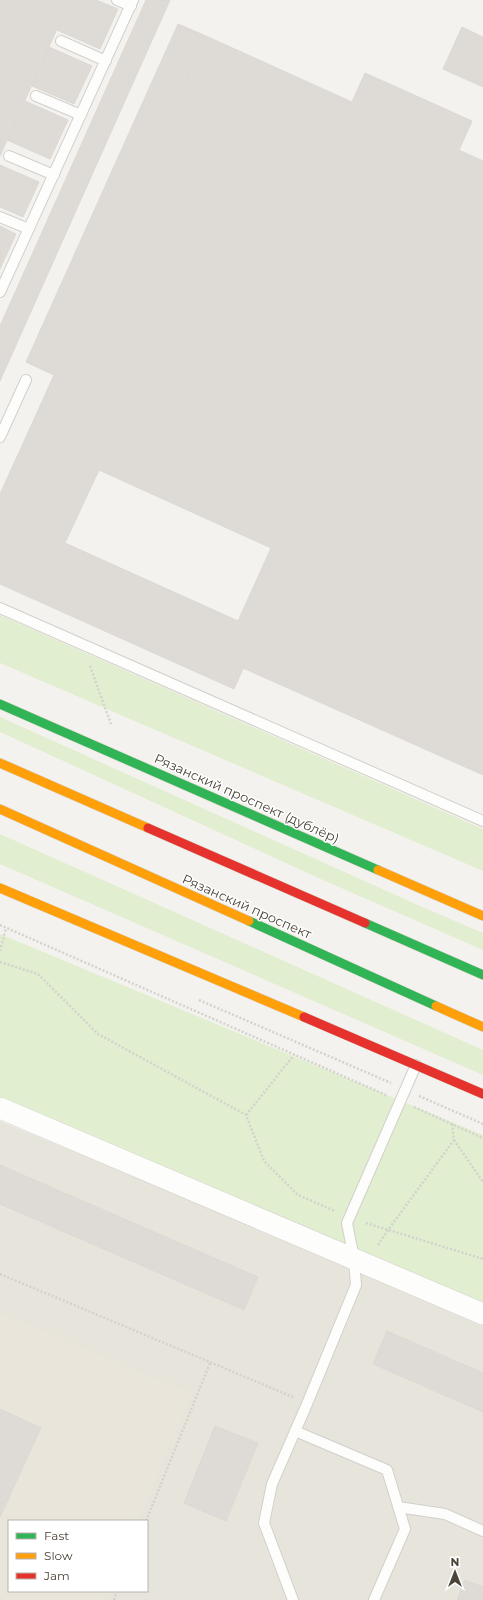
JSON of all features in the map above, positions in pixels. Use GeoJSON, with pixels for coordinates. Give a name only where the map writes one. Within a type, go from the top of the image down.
{"type":"FeatureCollection","features":[{"type":"Feature","properties":{"kind":"main road","name":"Рязанский проспект (дублёр)"},"geometry":{"type":"LineString","coordinates":[[0,704],[483,916]]}},
{"type":"Feature","properties":{"kind":"main road"},"geometry":{"type":"LineString","coordinates":[[0,763],[483,975]]}},
{"type":"Feature","properties":{"kind":"main road","name":"Рязанский проспект"},"geometry":{"type":"LineString","coordinates":[[0,809],[483,1027]]}},
{"type":"Feature","properties":{"kind":"main road"},"geometry":{"type":"LineString","coordinates":[[0,888],[483,1094]]}},
{"type":"Feature","properties":{"kind":"street"},"geometry":{"type":"LineString","coordinates":[[0,1108],[483,1314]]}},
{"type":"Feature","properties":{"kind":"lane"},"geometry":{"type":"LineString","coordinates":[[0,292],[132,3],[117,0]]}},
{"type":"Feature","properties":{"kind":"lane"},"geometry":{"type":"LineString","coordinates":[[61,41],[106,61]]}},
{"type":"Feature","properties":{"kind":"lane"},"geometry":{"type":"LineString","coordinates":[[36,96],[81,115]]}},
{"type":"Feature","properties":{"kind":"lane"},"geometry":{"type":"LineString","coordinates":[[9,156],[54,175]]}},
{"type":"Feature","properties":{"kind":"lane"},"geometry":{"type":"LineString","coordinates":[[0,217],[29,229]]}},
{"type":"Feature","properties":{"kind":"lane"},"geometry":{"type":"LineString","coordinates":[[0,438],[26,380]]}},
{"type":"Feature","properties":{"kind":"lane"},"geometry":{"type":"LineString","coordinates":[[0,608],[483,821]]}},
{"type":"Feature","properties":{"kind":"lane"},"geometry":{"type":"LineString","coordinates":[[292,1600],[264,1523],[272,1484],[308,1404],[356,1285],[360,1262],[347,1223],[416,1065]]}},
{"type":"Feature","properties":{"kind":"lane"},"geometry":{"type":"LineString","coordinates":[[295,1431],[387,1470],[405,1529],[374,1600]]}},
{"type":"Feature","properties":{"kind":"lane"},"geometry":{"type":"LineString","coordinates":[[398,1507],[445,1514],[483,1530]]}},
{"type":"Feature","properties":{"kind":"path"},"geometry":{"type":"LineString","coordinates":[[82,644],[111,724]]}},
{"type":"Feature","properties":{"kind":"path"},"geometry":{"type":"LineString","coordinates":[[0,925],[483,1138]]}},
{"type":"Feature","properties":{"kind":"path"},"geometry":{"type":"LineString","coordinates":[[0,952],[6,928]]}},
{"type":"Feature","properties":{"kind":"path"},"geometry":{"type":"LineString","coordinates":[[0,962],[38,974],[98,1034],[246,1114],[264,1161],[298,1195],[350,1218],[483,1259]]}},
{"type":"Feature","properties":{"kind":"path"},"geometry":{"type":"LineString","coordinates":[[195,998],[483,1124]]}},
{"type":"Feature","properties":{"kind":"path"},"geometry":{"type":"LineString","coordinates":[[246,1114],[294,1054]]}},
{"type":"Feature","properties":{"kind":"path"},"geometry":{"type":"LineString","coordinates":[[452,1124],[454,1140],[483,1182]]}},
{"type":"Feature","properties":{"kind":"path"},"geometry":{"type":"LineString","coordinates":[[360,1262],[388,1230],[454,1140]]}},
{"type":"Feature","properties":{"kind":"path"},"geometry":{"type":"LineString","coordinates":[[0,1274],[308,1404]]}},
{"type":"Feature","properties":{"kind":"path"},"geometry":{"type":"LineString","coordinates":[[146,1520],[210,1363]]}},
{"type":"Feature","properties":{"kind":"shaded area"},"geometry":{"type":"Polygon","coordinates":[[[0,1121],[483,1322],[483,1600],[0,1600],[0,1121]]]}},
{"type":"Feature","properties":{"kind":"shaded area"},"geometry":{"type":"Polygon","coordinates":[[[0,1313],[192,1394],[138,1520],[8,1520],[8,1592],[108,1592],[105,1600],[0,1600],[0,1313]]]}},
{"type":"Feature","properties":{"kind":"green space"},"geometry":{"type":"Polygon","coordinates":[[[0,615],[483,829],[483,871],[0,663],[0,615]]]}},
{"type":"Feature","properties":{"kind":"green space"},"geometry":{"type":"Polygon","coordinates":[[[0,717],[483,933],[483,950],[323,880],[0,732],[0,717]]]}},
{"type":"Feature","properties":{"kind":"green space"},"geometry":{"type":"Polygon","coordinates":[[[0,834],[483,1050],[483,1075],[0,864],[0,834]]]}},
{"type":"Feature","properties":{"kind":"green space"},"geometry":{"type":"Polygon","coordinates":[[[0,934],[483,1135],[483,1308],[0,1104],[0,934]]]}},
{"type":"Feature","properties":{"kind":"building"},"geometry":{"type":"Polygon","coordinates":[[[0,0],[70,0],[0,156],[0,0]]]}},
{"type":"Feature","properties":{"kind":"building"},"geometry":{"type":"Polygon","coordinates":[[[70,0],[96,0],[118,9],[100,49],[57,30],[70,0]]]}},
{"type":"Feature","properties":{"kind":"building"},"geometry":{"type":"Polygon","coordinates":[[[146,0],[170,0],[0,381],[0,326],[146,0]]]}},
{"type":"Feature","properties":{"kind":"building"},"geometry":{"type":"Polygon","coordinates":[[[178,24],[206,36],[54,375],[26,362],[178,24]]]}},
{"type":"Feature","properties":{"kind":"building"},"geometry":{"type":"Polygon","coordinates":[[[462,27],[483,37],[483,87],[443,69],[462,27]]]}},
{"type":"Feature","properties":{"kind":"building"},"geometry":{"type":"Polygon","coordinates":[[[206,36],[352,102],[365,73],[472,121],[459,150],[483,161],[483,775],[243,668],[307,526],[40,406],[206,36]]]}},
{"type":"Feature","properties":{"kind":"building"},"geometry":{"type":"Polygon","coordinates":[[[49,47],[92,66],[74,104],[32,86],[49,47]]]}},
{"type":"Feature","properties":{"kind":"building"},"geometry":{"type":"Polygon","coordinates":[[[25,101],[68,120],[50,159],[7,140],[25,101]]]}},
{"type":"Feature","properties":{"kind":"building"},"geometry":{"type":"Polygon","coordinates":[[[0,165],[39,182],[23,217],[0,207],[0,165]]]}},
{"type":"Feature","properties":{"kind":"building"},"geometry":{"type":"Polygon","coordinates":[[[0,226],[16,234],[0,269],[0,226]]]}},
{"type":"Feature","properties":{"kind":"building"},"geometry":{"type":"Polygon","coordinates":[[[40,406],[307,526],[234,689],[0,584],[0,494],[40,406]],[[99,470],[65,543],[238,621],[271,548],[99,470]]]}},
{"type":"Feature","properties":{"kind":"building"},"geometry":{"type":"Polygon","coordinates":[[[0,1165],[258,1277],[244,1310],[0,1204],[0,1165]]]}},
{"type":"Feature","properties":{"kind":"building"},"geometry":{"type":"Polygon","coordinates":[[[387,1331],[483,1373],[483,1412],[373,1364],[387,1331]]]}},
{"type":"Feature","properties":{"kind":"building"},"geometry":{"type":"Polygon","coordinates":[[[0,1409],[41,1428],[0,1517],[0,1409]]]}},
{"type":"Feature","properties":{"kind":"building"},"geometry":{"type":"Polygon","coordinates":[[[215,1426],[258,1443],[226,1521],[184,1503],[215,1426]]]}},
{"type":"Feature","properties":{"kind":"building"},"geometry":{"type":"Polygon","coordinates":[[[465,1580],[483,1587],[483,1600],[457,1600],[465,1580]]]}},
{"type":"Feature","properties":{"kind":"traffic: fast"},"geometry":{"type":"LineString","coordinates":[[0,704],[378,870]]}},
{"type":"Feature","properties":{"kind":"traffic: fast"},"geometry":{"type":"LineString","coordinates":[[249,921],[436,1006]]}},
{"type":"Feature","properties":{"kind":"traffic: fast"},"geometry":{"type":"LineString","coordinates":[[365,923],[483,975]]}},
{"type":"Feature","properties":{"kind":"traffic: slow"},"geometry":{"type":"LineString","coordinates":[[0,763],[148,828]]}},
{"type":"Feature","properties":{"kind":"traffic: slow"},"geometry":{"type":"LineString","coordinates":[[0,809],[249,921]]}},
{"type":"Feature","properties":{"kind":"traffic: slow"},"geometry":{"type":"LineString","coordinates":[[378,870],[483,916]]}},
{"type":"Feature","properties":{"kind":"traffic: slow"},"geometry":{"type":"LineString","coordinates":[[0,888],[304,1017]]}},
{"type":"Feature","properties":{"kind":"traffic: slow"},"geometry":{"type":"LineString","coordinates":[[436,1006],[483,1027]]}},
{"type":"Feature","properties":{"kind":"traffic: jam"},"geometry":{"type":"LineString","coordinates":[[148,828],[365,923]]}},
{"type":"Feature","properties":{"kind":"traffic: jam"},"geometry":{"type":"LineString","coordinates":[[304,1017],[483,1094]]}}]}
